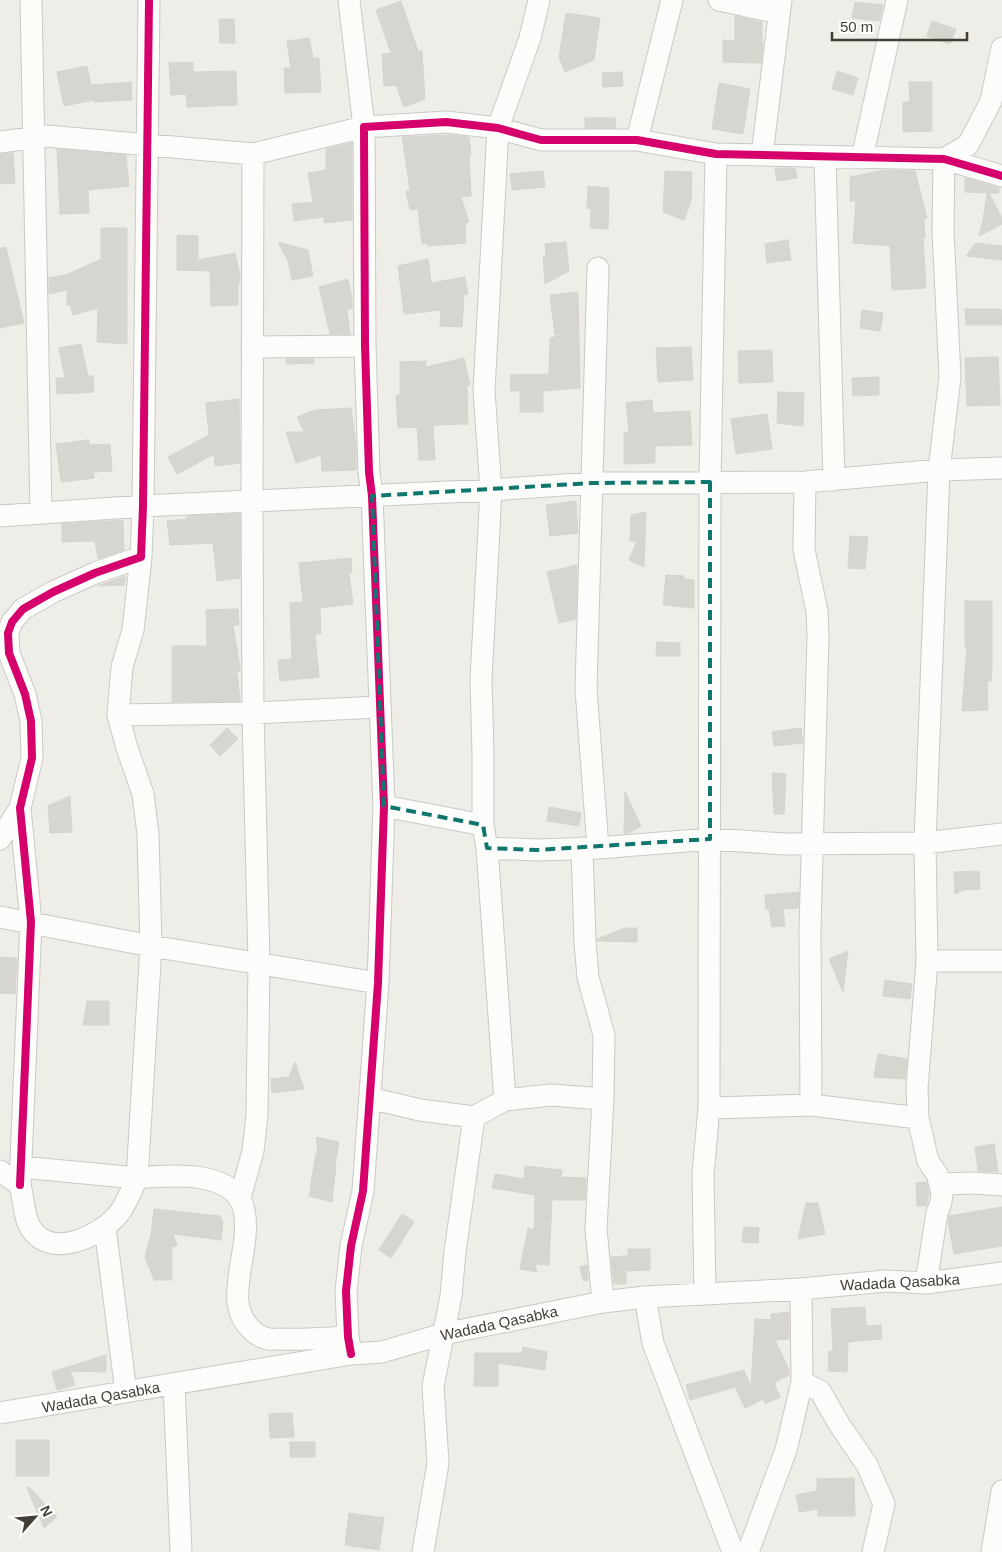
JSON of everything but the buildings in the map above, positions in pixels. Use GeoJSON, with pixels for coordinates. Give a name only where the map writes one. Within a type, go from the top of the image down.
{"type":"FeatureCollection","features":[{"type":"Feature","properties":{"kind":"street"},"geometry":{"type":"LineString","coordinates":[[31,0],[40,514]]}},
{"type":"Feature","properties":{"kind":"street"},"geometry":{"type":"LineString","coordinates":[[141,557],[95,572],[23,609],[12,622],[8,633],[10,653],[25,694],[31,721],[32,758],[20,808],[31,922],[21,1176],[28,1223],[37,1236],[50,1243],[61,1244],[84,1240],[106,1227],[120,1211],[137,1178],[151,946],[148,834],[143,794],[118,715],[122,667],[133,630],[141,557],[149,0]]}},
{"type":"Feature","properties":{"kind":"street"},"geometry":{"type":"LineString","coordinates":[[0,1171],[21,1176],[137,1178],[168,1175],[202,1178],[225,1185],[240,1198],[244,1211],[246,1234],[237,1300],[241,1316],[250,1329],[264,1338],[350,1346],[346,1291],[351,1246],[364,1191],[378,983],[384,806],[365,346],[364,127],[349,0]]}},
{"type":"Feature","properties":{"kind":"street"},"geometry":{"type":"LineString","coordinates":[[505,1100],[487,848],[483,825],[481,680],[491,490],[484,391],[498,128],[530,38],[539,0]]}},
{"type":"Feature","properties":{"kind":"street"},"geometry":{"type":"LineString","coordinates":[[637,140],[672,0]]}},
{"type":"Feature","properties":{"kind":"street"},"geometry":{"type":"LineString","coordinates":[[719,0],[780,6],[762,155]]}},
{"type":"Feature","properties":{"kind":"street"},"geometry":{"type":"LineString","coordinates":[[862,158],[897,0]]}},
{"type":"Feature","properties":{"kind":"street"},"geometry":{"type":"LineString","coordinates":[[944,159],[968,145],[972,138],[990,100],[1002,48]]}},
{"type":"Feature","properties":{"kind":"street"},"geometry":{"type":"LineString","coordinates":[[0,142],[46,136],[253,154],[364,127],[446,122],[498,128],[542,140],[637,140],[716,154],[944,159],[1002,176]]}},
{"type":"Feature","properties":{"kind":"street"},"geometry":{"type":"LineString","coordinates":[[240,1198],[253,1151],[257,1115],[259,962],[253,713],[253,154]]}},
{"type":"Feature","properties":{"kind":"street"},"geometry":{"type":"LineString","coordinates":[[705,1294],[703,1174],[709,1108],[710,839],[708,640],[716,154]]}},
{"type":"Feature","properties":{"kind":"street"},"geometry":{"type":"LineString","coordinates":[[825,157],[834,480]]}},
{"type":"Feature","properties":{"kind":"street"},"geometry":{"type":"LineString","coordinates":[[926,1282],[937,1213],[941,1202],[941,1184],[928,1161],[918,1118],[917,1088],[927,961],[925,843],[939,470],[950,377],[944,232],[944,159]]}},
{"type":"Feature","properties":{"kind":"street"},"geometry":{"type":"LineString","coordinates":[[598,268],[586,690],[590,848],[585,942],[588,977],[604,1035],[603,1099],[596,1229],[603,1302]]}},
{"type":"Feature","properties":{"kind":"street"},"geometry":{"type":"LineString","coordinates":[[252,347],[365,346]]}},
{"type":"Feature","properties":{"kind":"street"},"geometry":{"type":"LineString","coordinates":[[0,516],[143,506],[491,490],[592,483],[805,482],[939,470],[1002,468]]}},
{"type":"Feature","properties":{"kind":"street"},"geometry":{"type":"LineString","coordinates":[[805,482],[804,550],[817,611],[818,636],[809,980],[810,1105]]}},
{"type":"Feature","properties":{"kind":"street"},"geometry":{"type":"LineString","coordinates":[[118,715],[253,713],[379,707]]}},
{"type":"Feature","properties":{"kind":"street"},"geometry":{"type":"LineString","coordinates":[[384,806],[483,825]]}},
{"type":"Feature","properties":{"kind":"street"},"geometry":{"type":"LineString","coordinates":[[0,839],[20,808]]}},
{"type":"Feature","properties":{"kind":"street"},"geometry":{"type":"LineString","coordinates":[[487,848],[537,850],[590,848],[710,839],[786,844],[925,843],[1002,834]]}},
{"type":"Feature","properties":{"kind":"street"},"geometry":{"type":"LineString","coordinates":[[0,917],[151,946],[259,962],[378,983]]}},
{"type":"Feature","properties":{"kind":"street"},"geometry":{"type":"LineString","coordinates":[[927,961],[1002,962]]}},
{"type":"Feature","properties":{"kind":"street"},"geometry":{"type":"LineString","coordinates":[[370,1098],[420,1110],[474,1118],[505,1100],[551,1095],[603,1099]]}},
{"type":"Feature","properties":{"kind":"street"},"geometry":{"type":"LineString","coordinates":[[709,1108],[810,1105],[918,1118]]}},
{"type":"Feature","properties":{"kind":"street"},"geometry":{"type":"LineString","coordinates":[[424,1552],[438,1463],[434,1386],[451,1296],[455,1252],[474,1118]]}},
{"type":"Feature","properties":{"kind":"street"},"geometry":{"type":"LineString","coordinates":[[941,1184],[974,1183],[1002,1185]]}},
{"type":"Feature","properties":{"kind":"street"},"geometry":{"type":"LineString","coordinates":[[106,1227],[126,1392]]}},
{"type":"Feature","properties":{"kind":"street","name":"Wadada Qasabka"},"geometry":{"type":"LineString","coordinates":[[0,1413],[174,1384],[350,1346],[382,1352],[444,1334],[603,1302],[645,1297],[801,1289],[885,1281],[926,1282],[1002,1273]]}},
{"type":"Feature","properties":{"kind":"street"},"geometry":{"type":"LineString","coordinates":[[748,1552],[786,1450],[802,1382],[801,1289]]}},
{"type":"Feature","properties":{"kind":"street"},"geometry":{"type":"LineString","coordinates":[[645,1297],[653,1343],[734,1552]]}},
{"type":"Feature","properties":{"kind":"street"},"geometry":{"type":"LineString","coordinates":[[802,1382],[820,1391],[839,1424],[867,1465],[884,1504],[874,1552]]}},
{"type":"Feature","properties":{"kind":"street"},"geometry":{"type":"LineString","coordinates":[[174,1384],[181,1552]]}},
{"type":"Feature","properties":{"kind":"street"},"geometry":{"type":"LineString","coordinates":[[992,1552],[1002,1491]]}},
{"type":"Feature","properties":{"kind":"highlighted area"},"geometry":{"type":"Polygon","coordinates":[[[710,482],[710,839],[537,850],[487,848],[483,825],[384,806],[372,496],[592,483],[710,482]]]}},
{"type":"Feature","properties":{"kind":"cycle path"},"geometry":{"type":"LineString","coordinates":[[20,1185],[31,922],[20,808],[32,758],[31,721],[25,694],[9,653],[8,633],[12,622],[23,609],[53,592],[95,573],[141,557],[149,0]]}},
{"type":"Feature","properties":{"kind":"cycle path"},"geometry":{"type":"LineString","coordinates":[[351,1354],[348,1337],[346,1291],[351,1246],[363,1191],[378,983],[384,806],[365,346],[364,127],[446,122],[498,128],[541,140],[637,140],[716,154],[944,159],[1002,176]]}}]}
